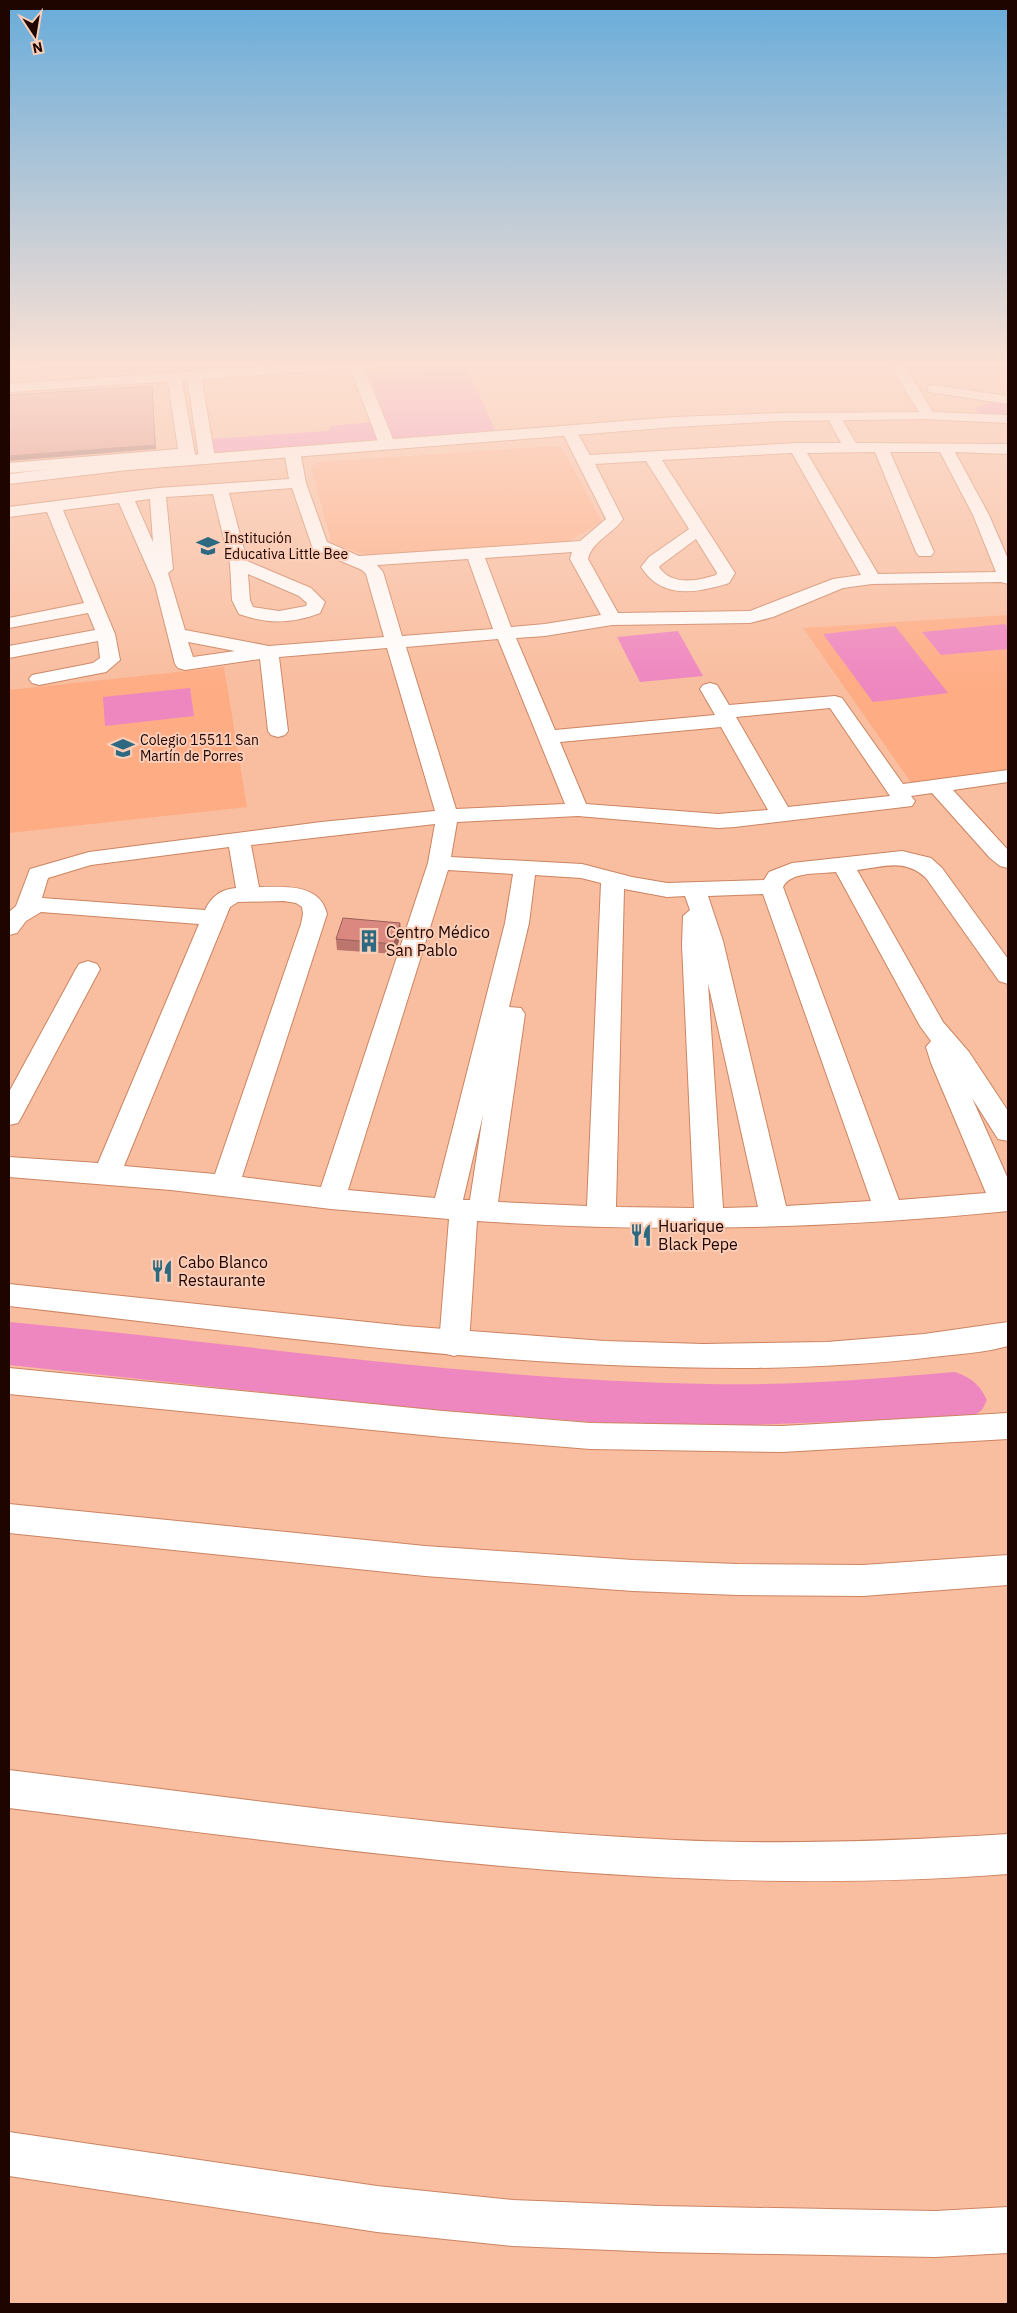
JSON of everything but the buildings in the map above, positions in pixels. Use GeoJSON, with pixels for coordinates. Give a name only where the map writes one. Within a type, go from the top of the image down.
{"type":"FeatureCollection","features":[{"type":"Feature","properties":{"kind":"street"},"geometry":{"type":"LineString","coordinates":[[9,479],[71,471]]}},
{"type":"Feature","properties":{"kind":"street"},"geometry":{"type":"LineString","coordinates":[[296,471],[319,546],[368,566],[374,572],[446,816],[439,863],[331,1199]]}},
{"type":"Feature","properties":{"kind":"street"},"geometry":{"type":"LineString","coordinates":[[356,561],[584,546],[609,528],[615,519],[590,471]]}},
{"type":"Feature","properties":{"kind":"street"},"geometry":{"type":"LineString","coordinates":[[660,471],[698,530]]}},
{"type":"Feature","properties":{"kind":"street"},"geometry":{"type":"LineString","coordinates":[[810,471],[872,579]]}},
{"type":"Feature","properties":{"kind":"street"},"geometry":{"type":"LineString","coordinates":[[890,471],[925,552]]}},
{"type":"Feature","properties":{"kind":"street"},"geometry":{"type":"LineString","coordinates":[[125,497],[164,585],[185,664],[269,652],[545,630],[612,619],[750,617],[767,613],[826,586],[872,579],[1008,578],[981,515],[958,471]]}},
{"type":"Feature","properties":{"kind":"street"},"geometry":{"type":"LineString","coordinates":[[9,512],[158,493],[298,482]]}},
{"type":"Feature","properties":{"kind":"street"},"geometry":{"type":"LineString","coordinates":[[220,488],[239,564]]}},
{"type":"Feature","properties":{"kind":"street"},"geometry":{"type":"LineString","coordinates":[[158,493],[164,585]]}},
{"type":"Feature","properties":{"kind":"street"},"geometry":{"type":"LineString","coordinates":[[39,679],[90,671],[105,665],[110,660],[106,634],[53,506]]}},
{"type":"Feature","properties":{"kind":"street"},"geometry":{"type":"LineString","coordinates":[[584,546],[579,559],[612,619]]}},
{"type":"Feature","properties":{"kind":"street"},"geometry":{"type":"LineString","coordinates":[[475,554],[504,632],[578,810]]}},
{"type":"Feature","properties":{"kind":"street"},"geometry":{"type":"LineString","coordinates":[[9,623],[95,606]]}},
{"type":"Feature","properties":{"kind":"street"},"geometry":{"type":"LineString","coordinates":[[9,652],[106,634]]}},
{"type":"Feature","properties":{"kind":"street"},"geometry":{"type":"LineString","coordinates":[[177,634],[269,652]]}},
{"type":"Feature","properties":{"kind":"street"},"geometry":{"type":"LineString","coordinates":[[269,652],[278,730]]}},
{"type":"Feature","properties":{"kind":"street"},"geometry":{"type":"LineString","coordinates":[[710,688],[782,815]]}},
{"type":"Feature","properties":{"kind":"street"},"geometry":{"type":"LineString","coordinates":[[27,908],[38,874],[89,859],[238,839],[446,816],[578,810],[718,821],[904,801],[836,702],[547,737]]}},
{"type":"Feature","properties":{"kind":"street"},"geometry":{"type":"LineString","coordinates":[[898,791],[1008,776]]}},
{"type":"Feature","properties":{"kind":"street"},"geometry":{"type":"LineString","coordinates":[[938,786],[1005,861]]}},
{"type":"Feature","properties":{"kind":"street"},"geometry":{"type":"LineString","coordinates":[[238,839],[249,894]]}},
{"type":"Feature","properties":{"kind":"street"},"geometry":{"type":"LineString","coordinates":[[772,887],[778,877],[792,870],[902,858],[922,863],[934,873],[1008,976]]}},
{"type":"Feature","properties":{"kind":"street"},"geometry":{"type":"LineString","coordinates":[[439,863],[582,870],[593,872],[613,881],[644,887],[695,890],[772,887]]}},
{"type":"Feature","properties":{"kind":"street"},"geometry":{"type":"LineString","coordinates":[[843,864],[933,1026],[960,1058],[1008,1132]]}},
{"type":"Feature","properties":{"kind":"street"},"geometry":{"type":"LineString","coordinates":[[454,1344],[464,1210],[517,923],[525,867]]}},
{"type":"Feature","properties":{"kind":"street"},"geometry":{"type":"LineString","coordinates":[[601,1218],[613,881]]}},
{"type":"Feature","properties":{"kind":"street"},"geometry":{"type":"LineString","coordinates":[[772,887],[889,1212]]}},
{"type":"Feature","properties":{"kind":"street"},"geometry":{"type":"LineString","coordinates":[[695,890],[711,941],[774,1217]]}},
{"type":"Feature","properties":{"kind":"street"},"geometry":{"type":"LineString","coordinates":[[695,890],[694,945],[709,1219]]}},
{"type":"Feature","properties":{"kind":"street"},"geometry":{"type":"LineString","coordinates":[[107,1174],[212,918],[220,903],[233,895],[284,894],[303,897],[313,904],[315,914],[225,1185]]}},
{"type":"Feature","properties":{"kind":"street"},"geometry":{"type":"LineString","coordinates":[[9,928],[16,916],[27,908],[40,905],[212,918]]}},
{"type":"Feature","properties":{"kind":"street"},"geometry":{"type":"LineString","coordinates":[[464,1210],[516,987],[517,923]]}},
{"type":"Feature","properties":{"kind":"street"},"geometry":{"type":"LineString","coordinates":[[9,1116],[88,970]]}},
{"type":"Feature","properties":{"kind":"street"},"geometry":{"type":"LineString","coordinates":[[9,1167],[225,1185],[331,1199],[464,1210],[601,1218],[709,1219],[774,1217],[889,1212],[1006,1201],[944,1063],[933,1026]]}},
{"type":"Feature","properties":{"kind":"street"},"geometry":{"type":"LineString","coordinates":[[9,1295],[454,1344],[650,1355],[803,1355],[907,1349],[1008,1334]]}},
{"type":"Feature","properties":{"kind":"street"},"geometry":{"type":"LineString","coordinates":[[9,1382],[443,1424],[590,1436],[680,1439],[782,1439],[1008,1426]]}},
{"type":"Feature","properties":{"kind":"street"},"geometry":{"type":"LineString","coordinates":[[9,1518],[386,1559],[626,1577],[845,1582],[1008,1570]]}},
{"type":"Feature","properties":{"kind":"street"},"geometry":{"type":"LineString","coordinates":[[9,1789],[404,1838],[630,1857],[760,1861],[1008,1854]]}},
{"type":"Feature","properties":{"kind":"street"},"geometry":{"type":"LineString","coordinates":[[9,2154],[377,2209],[513,2223],[659,2229],[925,2234],[1008,2230]]}},
{"type":"Feature","properties":{"kind":"shaded area"},"geometry":{"type":"Polygon","coordinates":[[[312,471],[574,471],[602,522],[564,544],[379,559],[332,544],[312,471]]]}},
{"type":"Feature","properties":{"kind":"shaded area"},"geometry":{"type":"Polygon","coordinates":[[[1008,615],[1008,773],[912,784],[803,628],[1008,615]]]}},
{"type":"Feature","properties":{"kind":"shaded area"},"geometry":{"type":"Polygon","coordinates":[[[1005,624],[1008,628],[1008,649],[941,655],[922,632],[1005,624]]]}},
{"type":"Feature","properties":{"kind":"shaded area"},"geometry":{"type":"Polygon","coordinates":[[[895,626],[948,693],[873,702],[823,634],[895,626]]]}},
{"type":"Feature","properties":{"kind":"shaded area"},"geometry":{"type":"Polygon","coordinates":[[[678,631],[703,676],[640,682],[617,637],[678,631]]]}},
{"type":"Feature","properties":{"kind":"shaded area","name":"Colegio 15511 San Martín de Porres"},"geometry":{"type":"Polygon","coordinates":[[[224,667],[247,807],[9,833],[9,690],[224,667]]]}},
{"type":"Feature","properties":{"kind":"shaded area"},"geometry":{"type":"Polygon","coordinates":[[[190,688],[194,716],[105,726],[103,697],[190,688]]]}},
{"type":"Feature","properties":{"kind":"shaded area"},"geometry":{"type":"Polygon","coordinates":[[[9,1322],[445,1368],[620,1381],[770,1384],[955,1372],[974,1382],[987,1400],[982,1410],[972,1417],[723,1426],[602,1423],[400,1407],[9,1365],[9,1322]]]}},
{"type":"Feature","properties":{"kind":"place","name":"Institución Educativa Little Bee"},"geometry":{"type":"Point","coordinates":[208,546]}},
{"type":"Feature","properties":{"kind":"place","name":"Colegio 15511 San Martín de Porres"},"geometry":{"type":"Point","coordinates":[123,748]}},
{"type":"Feature","properties":{"kind":"place","name":"Centro Médico San Pablo"},"geometry":{"type":"Point","coordinates":[369,941]}},
{"type":"Feature","properties":{"kind":"place","name":"Huarique Black Pepe"},"geometry":{"type":"Point","coordinates":[641,1235]}},
{"type":"Feature","properties":{"kind":"place","name":"Cabo Blanco Restaurante"},"geometry":{"type":"Point","coordinates":[162,1271]}}]}
